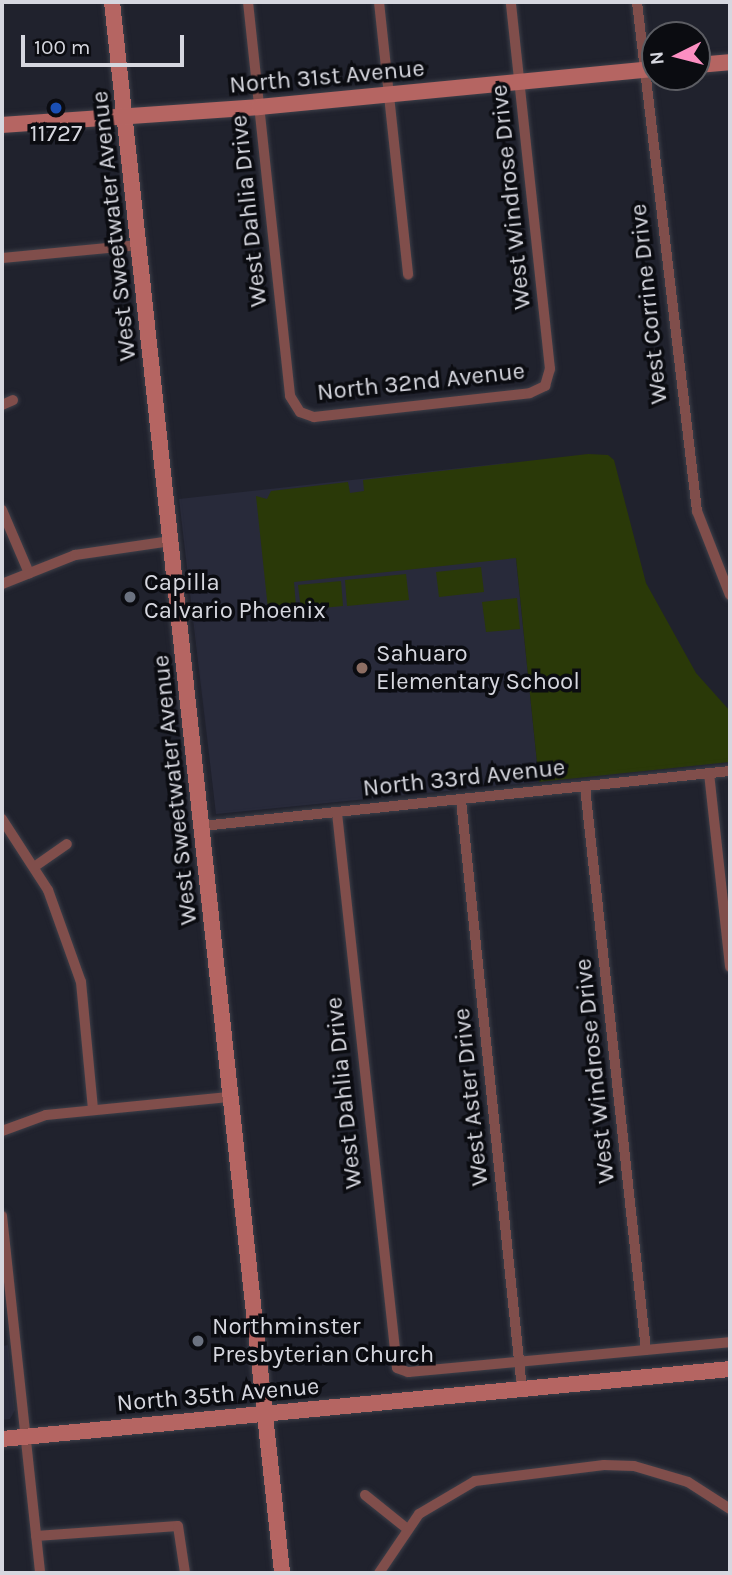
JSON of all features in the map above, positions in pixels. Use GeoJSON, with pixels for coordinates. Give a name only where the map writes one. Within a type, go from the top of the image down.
{"type":"FeatureCollection","features":[{"type":"Feature","properties":{"kind":"street","name":"West Sweetwater Avenue"},"geometry":{"type":"LineString","coordinates":[[112,2],[282,1573]]}},
{"type":"Feature","properties":{"kind":"street","name":"West Dahlia Drive"},"geometry":{"type":"LineString","coordinates":[[248,2],[290,396],[300,412]]}},
{"type":"Feature","properties":{"kind":"street"},"geometry":{"type":"LineString","coordinates":[[379,2],[408,274]]}},
{"type":"Feature","properties":{"kind":"street","name":"West Windrose Drive"},"geometry":{"type":"LineString","coordinates":[[511,2],[550,369],[545,386]]}},
{"type":"Feature","properties":{"kind":"street","name":"West Corrine Drive"},"geometry":{"type":"LineString","coordinates":[[638,2],[641,21]]}},
{"type":"Feature","properties":{"kind":"street"},"geometry":{"type":"LineString","coordinates":[[711,64],[730,62]]}},
{"type":"Feature","properties":{"kind":"street","name":"North 31st Avenue"},"geometry":{"type":"LineString","coordinates":[[2,125],[259,107],[641,70]]}},
{"type":"Feature","properties":{"kind":"street","name":"West Corrine Drive"},"geometry":{"type":"LineString","coordinates":[[652,91],[697,511],[730,595]]}},
{"type":"Feature","properties":{"kind":"street"},"geometry":{"type":"LineString","coordinates":[[2,258],[139,245]]}},
{"type":"Feature","properties":{"kind":"street","name":"North 32nd Avenue"},"geometry":{"type":"LineString","coordinates":[[300,412],[314,416],[355,412],[530,393],[545,386]]}},
{"type":"Feature","properties":{"kind":"street"},"geometry":{"type":"LineString","coordinates":[[2,510],[29,573]]}},
{"type":"Feature","properties":{"kind":"street"},"geometry":{"type":"LineString","coordinates":[[2,584],[75,555],[171,541]]}},
{"type":"Feature","properties":{"kind":"street","name":"North 33rd Avenue"},"geometry":{"type":"LineString","coordinates":[[202,827],[730,771]]}},
{"type":"Feature","properties":{"kind":"street"},"geometry":{"type":"LineString","coordinates":[[709,774],[730,967]]}},
{"type":"Feature","properties":{"kind":"street","name":"West Windrose Drive"},"geometry":{"type":"LineString","coordinates":[[585,787],[646,1350]]}},
{"type":"Feature","properties":{"kind":"street","name":"West Aster Drive"},"geometry":{"type":"LineString","coordinates":[[461,800],[522,1389]]}},
{"type":"Feature","properties":{"kind":"street","name":"West Dahlia Drive"},"geometry":{"type":"LineString","coordinates":[[337,813],[397,1368],[408,1372],[519,1362]]}},
{"type":"Feature","properties":{"kind":"street"},"geometry":{"type":"LineString","coordinates":[[2,820],[34,867],[58,915],[81,982],[93,1109]]}},
{"type":"Feature","properties":{"kind":"street"},"geometry":{"type":"LineString","coordinates":[[34,867],[67,844]]}},
{"type":"Feature","properties":{"kind":"street"},"geometry":{"type":"LineString","coordinates":[[2,1131],[28,1118],[93,1109],[231,1097]]}},
{"type":"Feature","properties":{"kind":"street"},"geometry":{"type":"LineString","coordinates":[[2,1216],[6,1282],[40,1573]]}},
{"type":"Feature","properties":{"kind":"street"},"geometry":{"type":"LineString","coordinates":[[519,1362],[730,1342]]}},
{"type":"Feature","properties":{"kind":"street","name":"North 35th Avenue"},"geometry":{"type":"LineString","coordinates":[[2,1439],[730,1369]]}},
{"type":"Feature","properties":{"kind":"street"},"geometry":{"type":"LineString","coordinates":[[379,1573],[406,1528],[419,1514],[475,1482],[604,1465],[635,1466],[679,1479],[730,1507]]}},
{"type":"Feature","properties":{"kind":"street"},"geometry":{"type":"LineString","coordinates":[[365,1495],[406,1528]]}},
{"type":"Feature","properties":{"kind":"street"},"geometry":{"type":"LineString","coordinates":[[36,1536],[178,1526],[185,1573]]}},
{"type":"Feature","properties":{"kind":"shaded area","name":"Sahuaro Elementary School"},"geometry":{"type":"Polygon","coordinates":[[[506,463],[539,782],[216,814],[179,499],[506,463]]]}},
{"type":"Feature","properties":{"kind":"shaded area"},"geometry":{"type":"Polygon","coordinates":[[[8,1345],[15,1410],[10,1419],[2,1420],[2,1346],[8,1345]]]}},
{"type":"Feature","properties":{"kind":"green space"},"geometry":{"type":"Polygon","coordinates":[[[588,454],[608,455],[614,460],[646,583],[696,673],[730,711],[730,762],[539,782],[516,558],[294,582],[296,606],[268,609],[256,496],[267,499],[271,491],[348,482],[350,493],[364,491],[363,480],[588,454]]]}},
{"type":"Feature","properties":{"kind":"green space"},"geometry":{"type":"Polygon","coordinates":[[[481,567],[484,592],[439,597],[436,572],[481,567]]]}},
{"type":"Feature","properties":{"kind":"green space"},"geometry":{"type":"Polygon","coordinates":[[[406,574],[409,600],[347,606],[345,580],[406,574]]]}},
{"type":"Feature","properties":{"kind":"green space"},"geometry":{"type":"Polygon","coordinates":[[[341,581],[343,606],[301,610],[298,585],[341,581]]]}},
{"type":"Feature","properties":{"kind":"green space"},"geometry":{"type":"Polygon","coordinates":[[[517,598],[520,629],[486,632],[482,602],[517,598]]]}},
{"type":"Feature","properties":{"kind":"place","name":"11727"},"geometry":{"type":"Point","coordinates":[56,108]}},
{"type":"Feature","properties":{"kind":"place","name":"Capilla Calvario Phoenix"},"geometry":{"type":"Point","coordinates":[130,597]}},
{"type":"Feature","properties":{"kind":"place","name":"Sahuaro Elementary School"},"geometry":{"type":"Point","coordinates":[362,668]}},
{"type":"Feature","properties":{"kind":"place","name":"Northminster Presbyterian Church"},"geometry":{"type":"Point","coordinates":[198,1341]}}]}
